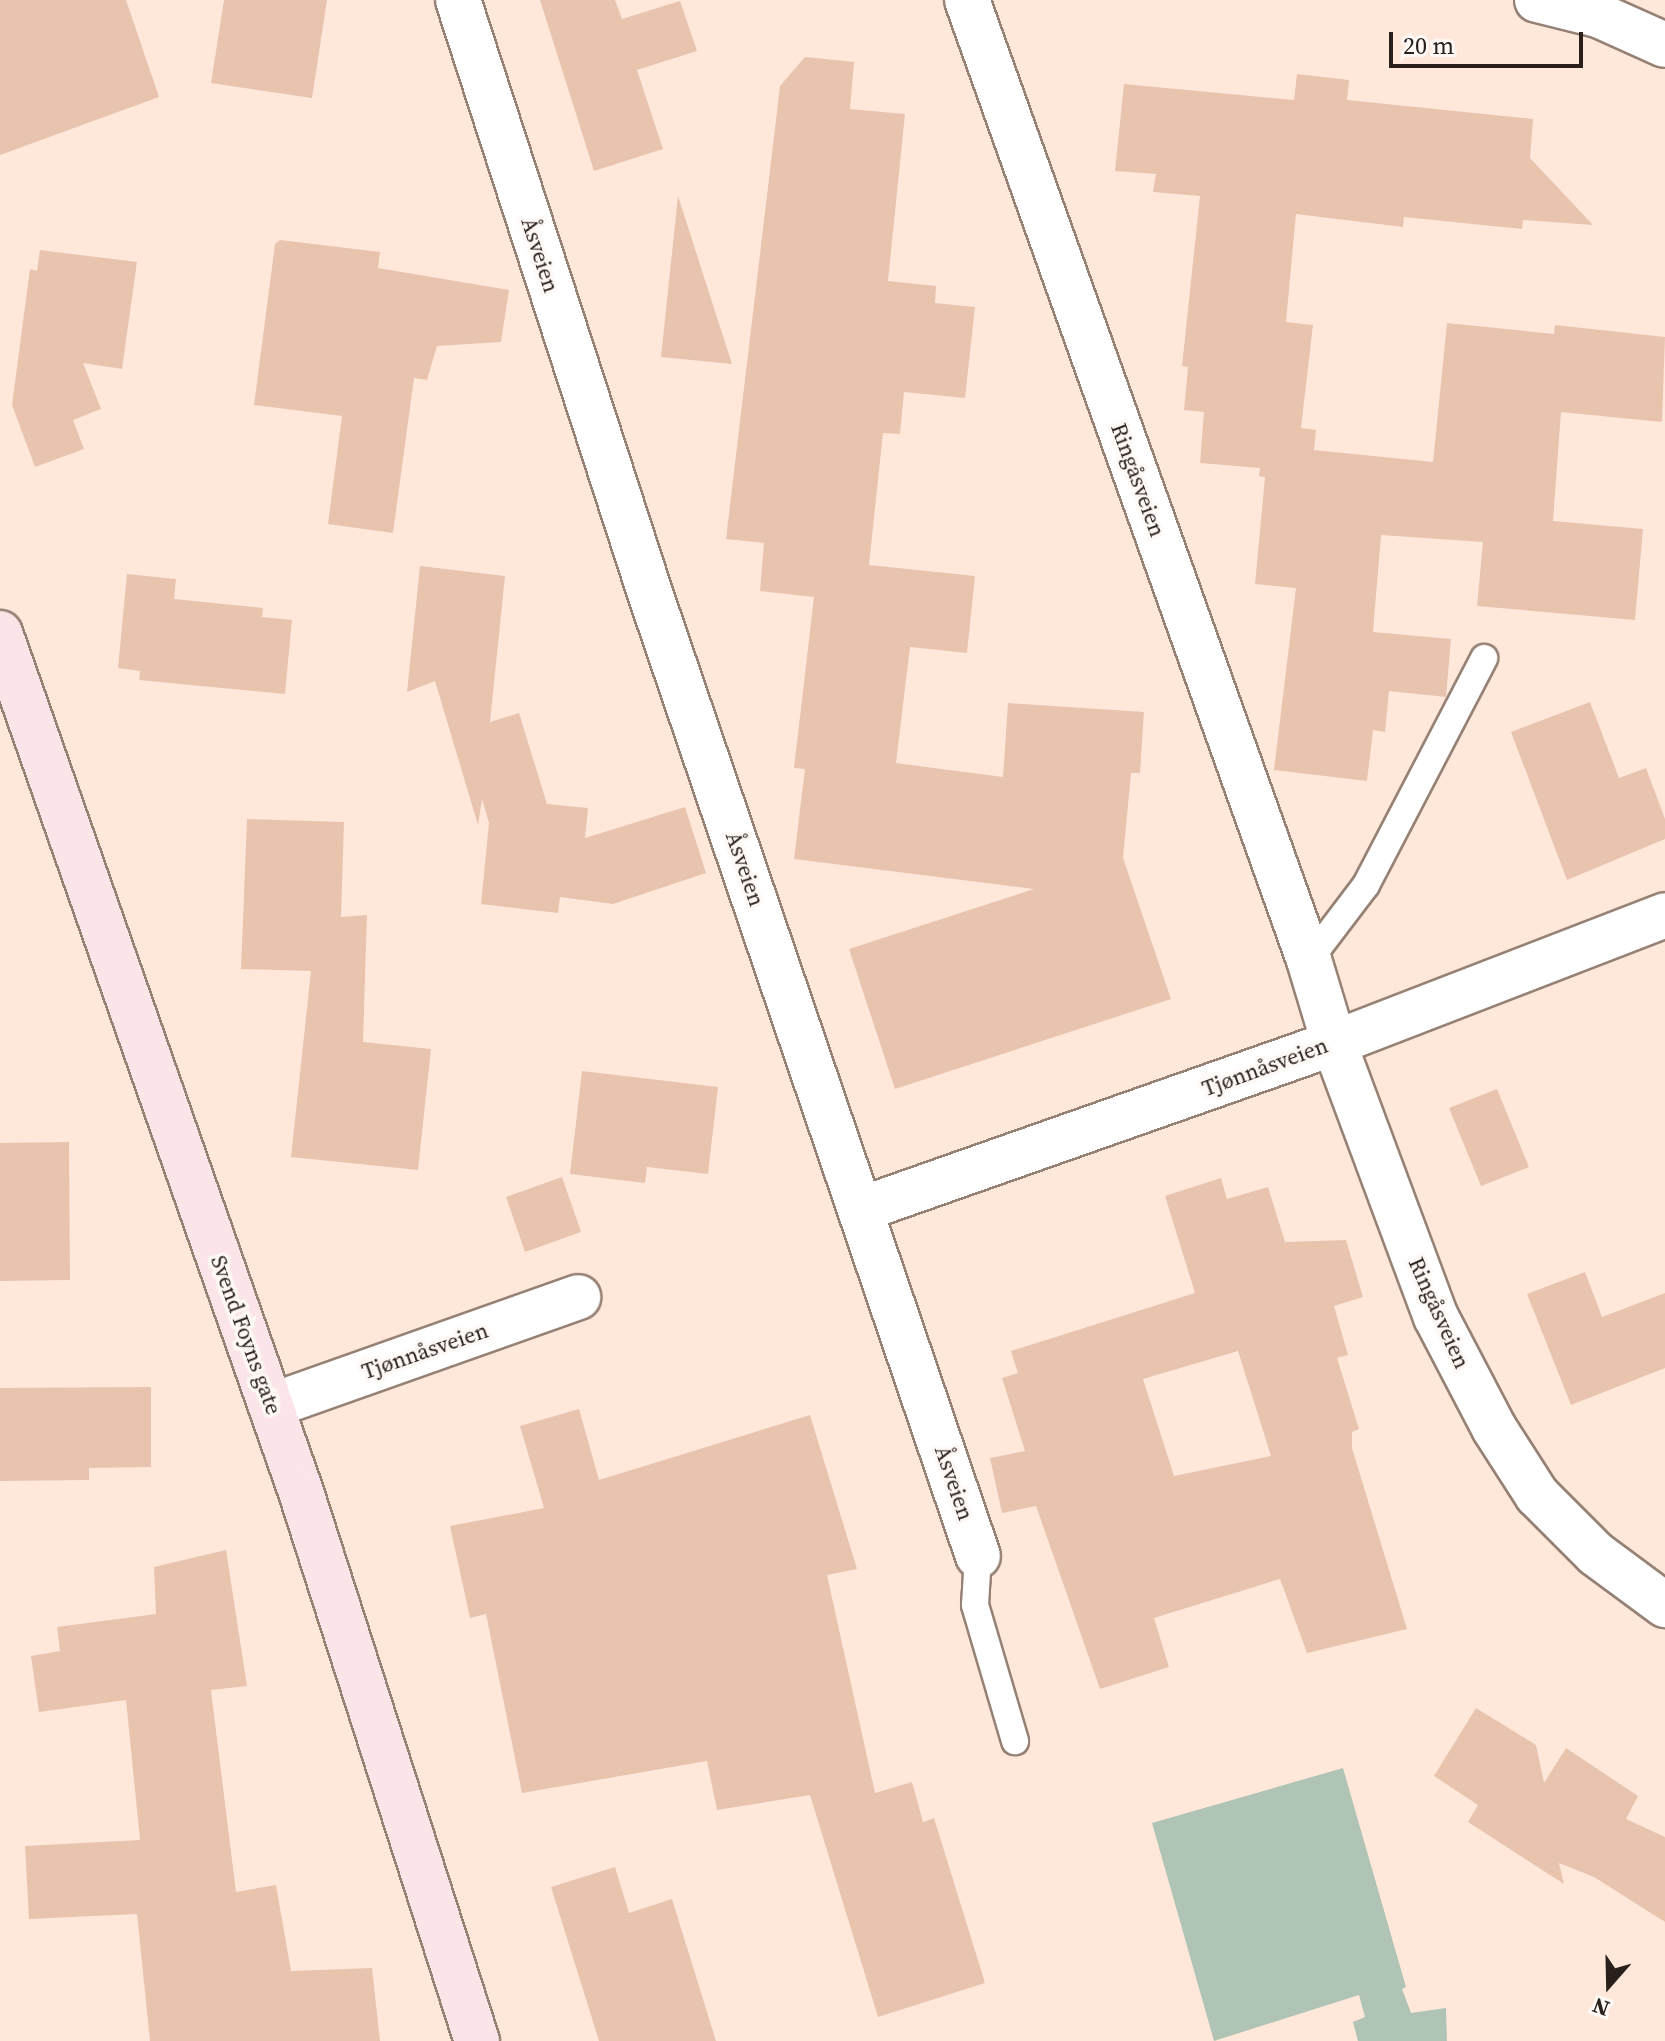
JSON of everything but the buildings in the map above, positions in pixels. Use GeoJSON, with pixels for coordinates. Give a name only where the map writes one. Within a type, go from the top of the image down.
{"type":"FeatureCollection","features":[{"type":"Feature","properties":{"kind":"street","name":"Åsveien"},"geometry":{"type":"LineString","coordinates":[[458,0],[651,596],[978,1556]]}},
{"type":"Feature","properties":{"kind":"street","name":"Ringåsveien"},"geometry":{"type":"LineString","coordinates":[[967,0],[1309,960],[1334,1043],[1436,1317],[1494,1428],[1537,1495],[1596,1554],[1665,1605]]}},
{"type":"Feature","properties":{"kind":"street"},"geometry":{"type":"LineString","coordinates":[[1537,0],[1596,8],[1665,45]]}},
{"type":"Feature","properties":{"kind":"street","name":"Svend Foyns gate"},"geometry":{"type":"LineString","coordinates":[[0,633],[271,1406],[477,2041]]}},
{"type":"Feature","properties":{"kind":"street","name":"Tjønnåsveien"},"geometry":{"type":"LineString","coordinates":[[862,1209],[1334,1043],[1665,915]]}},
{"type":"Feature","properties":{"kind":"street","name":"Tjønnåsveien"},"geometry":{"type":"LineString","coordinates":[[271,1406],[578,1297]]}},
{"type":"Feature","properties":{"kind":"lane"},"geometry":{"type":"LineString","coordinates":[[1309,960],[1366,885],[1484,658]]}},
{"type":"Feature","properties":{"kind":"lane","name":"Åsveien"},"geometry":{"type":"LineString","coordinates":[[978,1556],[975,1605],[1015,1741]]}},
{"type":"Feature","properties":{"kind":"green space"},"geometry":{"type":"Polygon","coordinates":[[[1343,1768],[1411,2013],[1446,2008],[1447,2041],[1358,2041],[1353,2022],[1365,2017],[1359,1995],[1214,2041],[1152,1823],[1343,1768]]]}}]}
